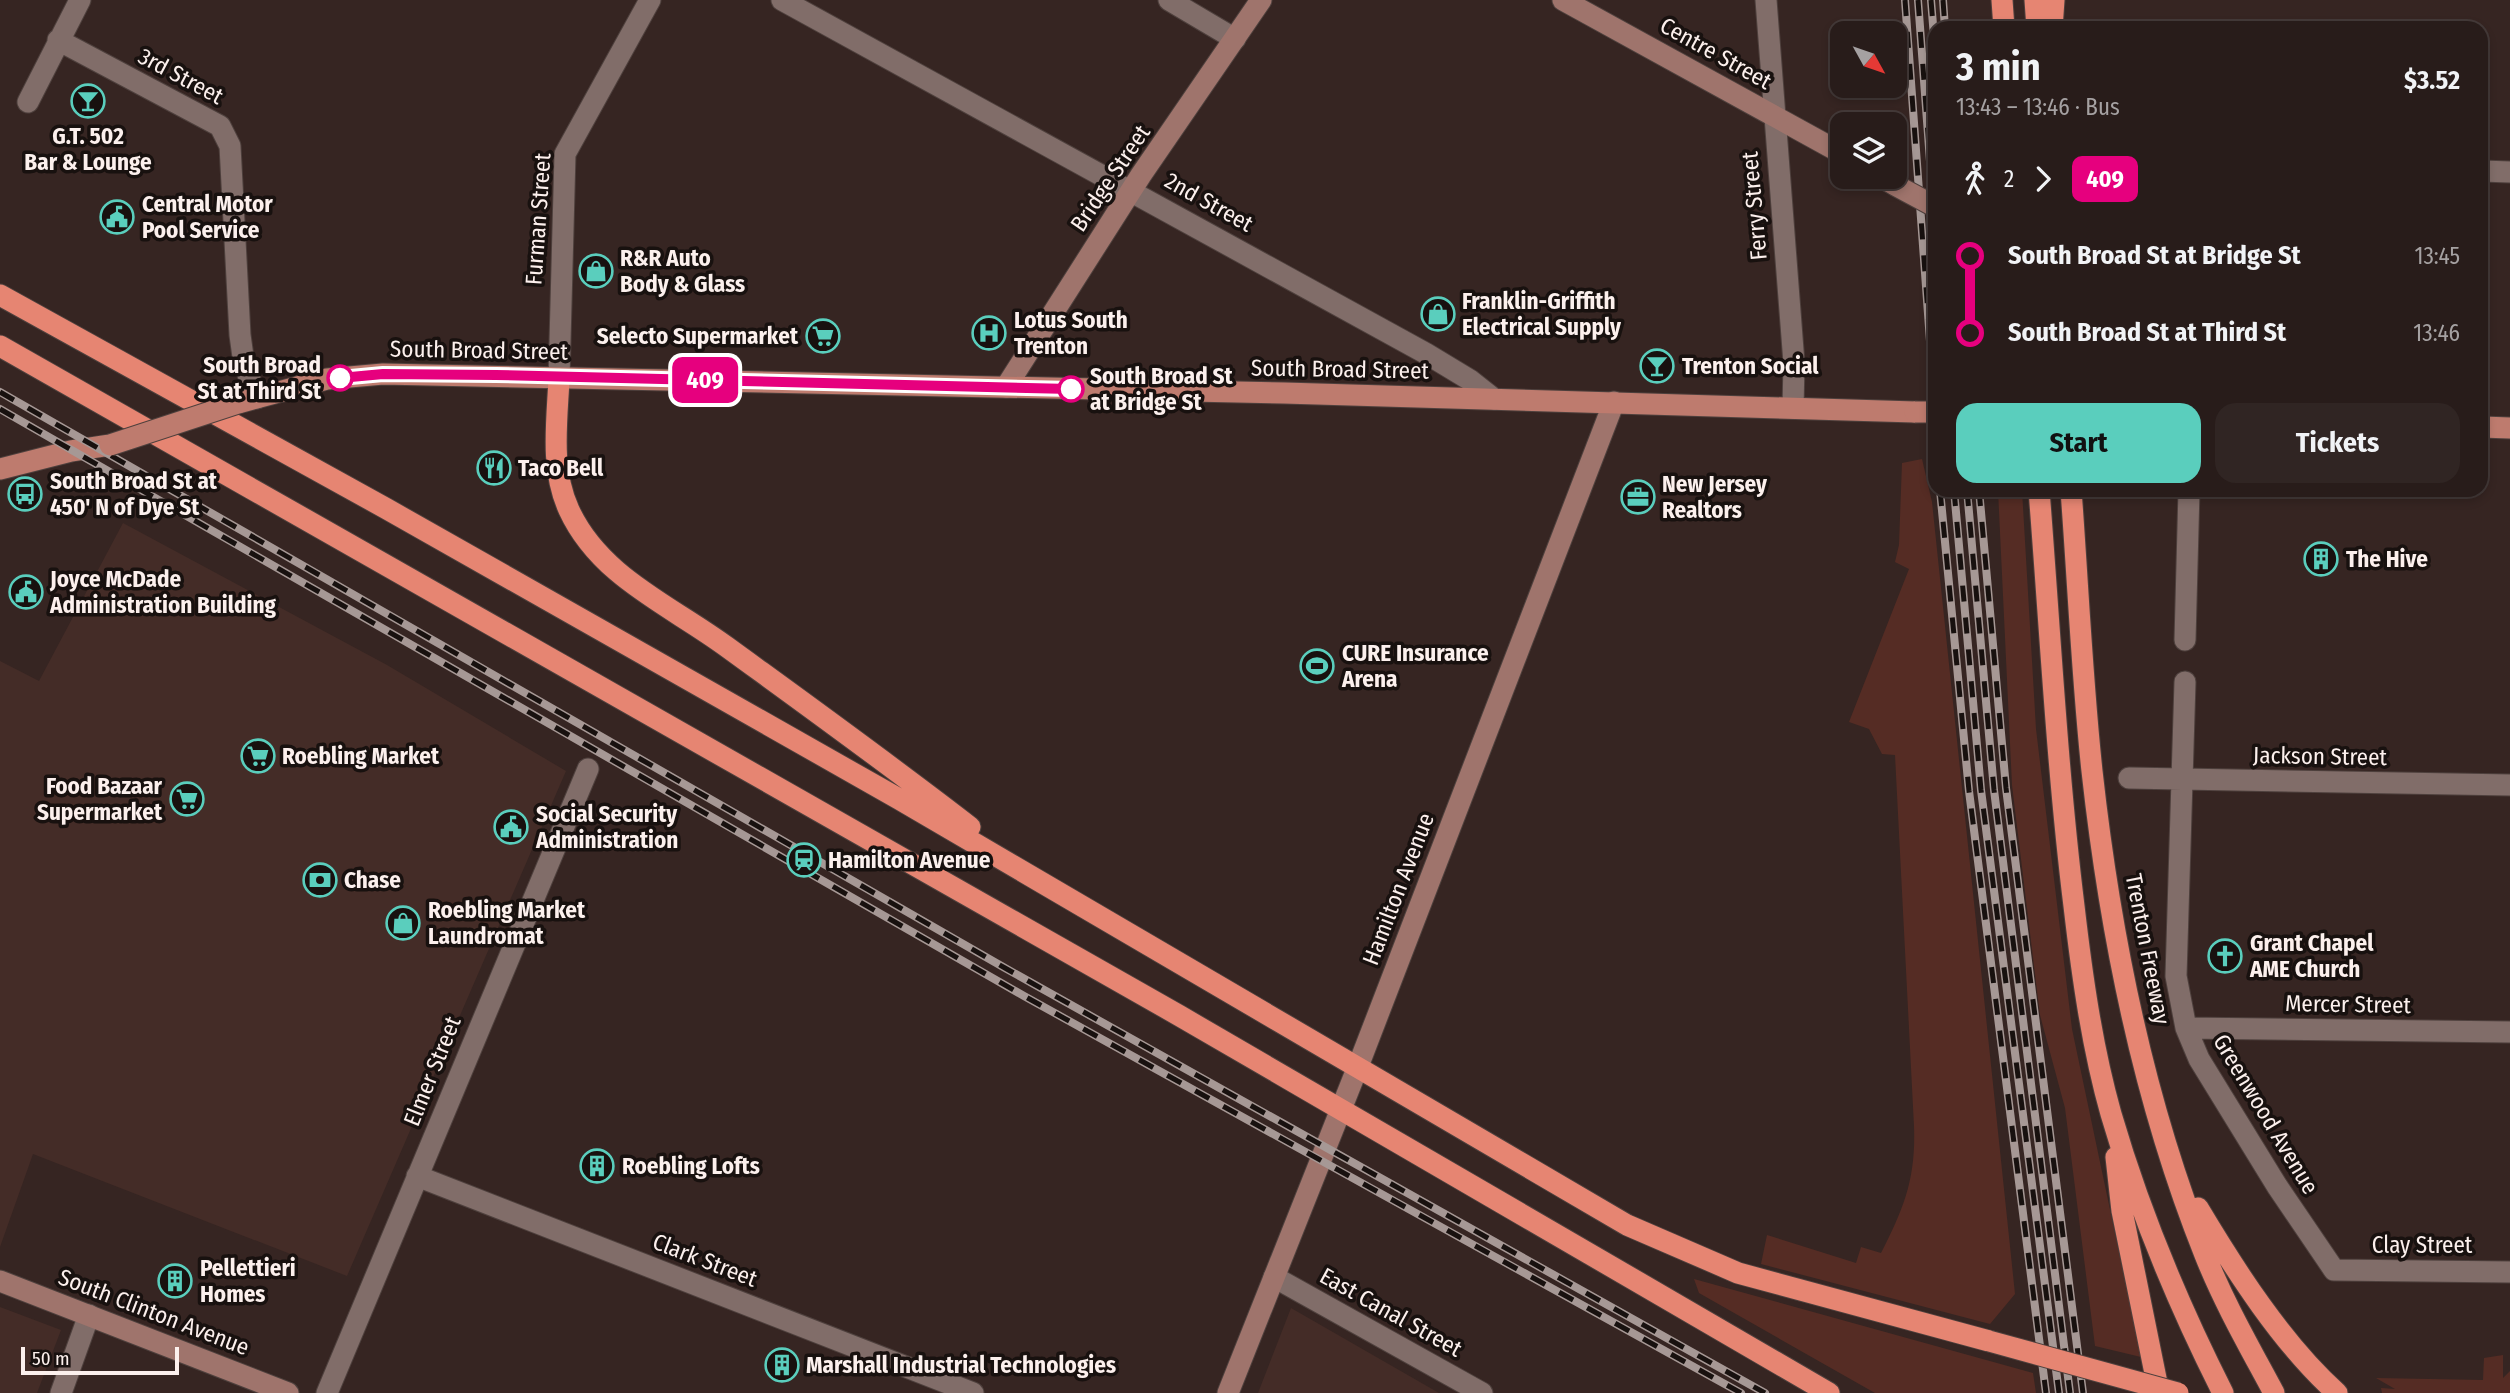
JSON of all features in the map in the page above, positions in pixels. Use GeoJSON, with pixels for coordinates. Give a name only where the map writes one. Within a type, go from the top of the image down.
{"type":"FeatureCollection","features":[{"type":"Feature","properties":{"kind":"highway"},"geometry":{"type":"LineString","coordinates":[[2002,0],[2004,21]]}},
{"type":"Feature","properties":{"kind":"highway"},"geometry":{"type":"LineString","coordinates":[[2035,0],[2036,21]]}},
{"type":"Feature","properties":{"kind":"highway"},"geometry":{"type":"LineString","coordinates":[[2052,21],[2054,0]]}},
{"type":"Feature","properties":{"kind":"highway"},"geometry":{"type":"LineString","coordinates":[[0,295],[589,622],[1032,875],[1576,1196],[1682,1250],[1738,1273],[1796,1291],[2178,1393]]}},
{"type":"Feature","properties":{"kind":"highway"},"geometry":{"type":"LineString","coordinates":[[0,346],[1180,1016],[1829,1393]]}},
{"type":"Feature","properties":{"kind":"highway"},"geometry":{"type":"LineString","coordinates":[[559,379],[556,456],[563,492],[583,536],[606,563],[879,758],[1032,875]]}},
{"type":"Feature","properties":{"kind":"highway"},"geometry":{"type":"LineString","coordinates":[[2040,497],[2065,836],[2082,968],[2111,1113],[2122,1211],[2159,1393]]}},
{"type":"Feature","properties":{"kind":"highway","name":"Trenton Freeway"},"geometry":{"type":"LineString","coordinates":[[2072,497],[2092,770],[2106,870],[2142,1052],[2175,1169],[2206,1256],[2274,1393]]}},
{"type":"Feature","properties":{"kind":"highway"},"geometry":{"type":"LineString","coordinates":[[2111,1113],[2155,1244],[2187,1320],[2223,1393]]}},
{"type":"Feature","properties":{"kind":"highway"},"geometry":{"type":"LineString","coordinates":[[2175,1169],[2234,1268],[2305,1359],[2337,1393]]}},
{"type":"Feature","properties":{"kind":"main road","name":"South Broad Street"},"geometry":{"type":"LineString","coordinates":[[0,469],[71,451],[110,445],[327,379],[383,374],[1494,399],[1925,412]]}},
{"type":"Feature","properties":{"kind":"main road"},"geometry":{"type":"LineString","coordinates":[[2488,427],[2510,428]]}},
{"type":"Feature","properties":{"kind":"street"},"geometry":{"type":"LineString","coordinates":[[28,102],[80,0]]}},
{"type":"Feature","properties":{"kind":"street","name":"Furman Street"},"geometry":{"type":"LineString","coordinates":[[559,379],[565,154],[650,0]]}},
{"type":"Feature","properties":{"kind":"street","name":"2nd Street"},"geometry":{"type":"LineString","coordinates":[[782,0],[1427,354],[1494,399]]}},
{"type":"Feature","properties":{"kind":"street"},"geometry":{"type":"LineString","coordinates":[[1169,0],[1235,39]]}},
{"type":"Feature","properties":{"kind":"street","name":"Bridge Street"},"geometry":{"type":"LineString","coordinates":[[1006,387],[1132,190],[1261,0]]}},
{"type":"Feature","properties":{"kind":"street","name":"Centre Street"},"geometry":{"type":"LineString","coordinates":[[1563,0],[1830,147]]}},
{"type":"Feature","properties":{"kind":"street","name":"Ferry Street"},"geometry":{"type":"LineString","coordinates":[[1766,0],[1794,363],[1793,408]]}},
{"type":"Feature","properties":{"kind":"street","name":"3rd Street"},"geometry":{"type":"LineString","coordinates":[[58,40],[220,127],[226,135],[230,146],[240,335],[248,401]]}},
{"type":"Feature","properties":{"kind":"street"},"geometry":{"type":"LineString","coordinates":[[2488,171],[2510,172]]}},
{"type":"Feature","properties":{"kind":"street"},"geometry":{"type":"LineString","coordinates":[[1903,189],[1928,203]]}},
{"type":"Feature","properties":{"kind":"street","name":"Hamilton Avenue"},"geometry":{"type":"LineString","coordinates":[[1227,1393],[1357,1069],[1614,402]]}},
{"type":"Feature","properties":{"kind":"street"},"geometry":{"type":"LineString","coordinates":[[2185,640],[2189,497]]}},
{"type":"Feature","properties":{"kind":"street","name":"Greenwood Avenue"},"geometry":{"type":"LineString","coordinates":[[2185,682],[2176,976],[2186,1028],[2199,1059],[2277,1186],[2334,1270]]}},
{"type":"Feature","properties":{"kind":"street","name":"Elmer Street"},"geometry":{"type":"LineString","coordinates":[[327,1393],[588,769]]}},
{"type":"Feature","properties":{"kind":"street","name":"Jackson Street"},"geometry":{"type":"LineString","coordinates":[[2129,778],[2510,785]]}},
{"type":"Feature","properties":{"kind":"street","name":"Mercer Street"},"geometry":{"type":"LineString","coordinates":[[2186,1028],[2510,1032]]}},
{"type":"Feature","properties":{"kind":"street","name":"Clark Street"},"geometry":{"type":"LineString","coordinates":[[417,1176],[973,1393]]}},
{"type":"Feature","properties":{"kind":"street","name":"Clay Street"},"geometry":{"type":"LineString","coordinates":[[2334,1270],[2510,1272]]}},
{"type":"Feature","properties":{"kind":"street","name":"East Canal Street"},"geometry":{"type":"LineString","coordinates":[[1274,1277],[1482,1393]]}},
{"type":"Feature","properties":{"kind":"street","name":"South Clinton Avenue"},"geometry":{"type":"LineString","coordinates":[[0,1281],[288,1393]]}},
{"type":"Feature","properties":{"kind":"street"},"geometry":{"type":"LineString","coordinates":[[61,1393],[89,1315]]}},
{"type":"Feature","properties":{"kind":"shaded area"},"geometry":{"type":"Polygon","coordinates":[[[1922,459],[1928,497],[1931,497],[1932,502],[2015,1294],[1990,1324],[1761,1264],[1767,1235],[1856,1263],[1861,1247],[1881,1253],[1902,1207],[1911,1177],[1914,1126],[1895,755],[1882,754],[1869,729],[1849,722],[1909,569],[1895,562],[1899,545],[1902,463],[1922,459]]]}},
{"type":"Feature","properties":{"kind":"shaded area"},"geometry":{"type":"Polygon","coordinates":[[[1998,497],[2022,497],[2036,729],[2072,1029],[2141,1357],[2095,1346],[2065,1108],[2040,1015],[2012,785],[1998,497]]]}},
{"type":"Feature","properties":{"kind":"shaded area","name":"Roebling Market"},"geometry":{"type":"Polygon","coordinates":[[[123,523],[387,665],[566,771],[347,1276],[33,1154],[0,1247],[0,661],[39,681],[123,523]]]}},
{"type":"Feature","properties":{"kind":"shaded area"},"geometry":{"type":"Polygon","coordinates":[[[1694,1279],[2033,1373],[2036,1393],[1875,1393],[1699,1293],[1694,1279]]]}},
{"type":"Feature","properties":{"kind":"shaded area"},"geometry":{"type":"Polygon","coordinates":[[[0,1307],[61,1330],[37,1393],[0,1393],[0,1307]]]}},
{"type":"Feature","properties":{"kind":"shaded area"},"geometry":{"type":"Polygon","coordinates":[[[1291,1308],[1439,1393],[1258,1393],[1291,1308]]]}},
{"type":"Feature","properties":{"kind":"shaded area"},"geometry":{"type":"Polygon","coordinates":[[[2503,1355],[2503,1378],[2510,1371],[2510,1393],[2382,1393],[2381,1388],[2395,1389],[2376,1378],[2483,1380],[2484,1358],[2503,1355]]]}},
{"type":"Feature","properties":{"kind":"railway"},"geometry":{"type":"LineString","coordinates":[[1905,0],[1928,314]]}},
{"type":"Feature","properties":{"kind":"railway"},"geometry":{"type":"LineString","coordinates":[[1918,0],[1928,134]]}},
{"type":"Feature","properties":{"kind":"railway"},"geometry":{"type":"LineString","coordinates":[[1931,0],[1933,21]]}},
{"type":"Feature","properties":{"kind":"railway"},"geometry":{"type":"LineString","coordinates":[[1943,0],[1944,21]]}},
{"type":"Feature","properties":{"kind":"railway"},"geometry":{"type":"LineString","coordinates":[[0,392],[1005,968],[1765,1393]]}},
{"type":"Feature","properties":{"kind":"railway"},"geometry":{"type":"LineString","coordinates":[[0,409],[1024,996],[1741,1393]]}},
{"type":"Feature","properties":{"kind":"railway"},"geometry":{"type":"LineString","coordinates":[[1941,497],[1969,791],[2046,1393]]}},
{"type":"Feature","properties":{"kind":"railway"},"geometry":{"type":"LineString","coordinates":[[1955,497],[1981,790],[2059,1393]]}},
{"type":"Feature","properties":{"kind":"railway"},"geometry":{"type":"LineString","coordinates":[[1968,497],[1994,790],[2070,1393]]}},
{"type":"Feature","properties":{"kind":"railway"},"geometry":{"type":"LineString","coordinates":[[1980,497],[2006,788],[2083,1393]]}},
{"type":"Feature","properties":{"kind":"bus line","name":"409"},"geometry":{"type":"LineString","coordinates":[[340,378],[383,374],[496,375],[559,379],[671,379],[1071,389]]}},
{"type":"Feature","properties":{"kind":"place","name":"G.T. 502 Bar & Lounge"},"geometry":{"type":"Point","coordinates":[88,101]}},
{"type":"Feature","properties":{"kind":"place","name":"Central Motor Pool Service"},"geometry":{"type":"Point","coordinates":[117,217]}},
{"type":"Feature","properties":{"kind":"place","name":"R&R Auto Body & Glass"},"geometry":{"type":"Point","coordinates":[596,271]}},
{"type":"Feature","properties":{"kind":"place","name":"Franklin-Griffith Electrical Supply"},"geometry":{"type":"Point","coordinates":[1438,314]}},
{"type":"Feature","properties":{"kind":"place","name":"Lotus South Trenton"},"geometry":{"type":"Point","coordinates":[989,333]}},
{"type":"Feature","properties":{"kind":"place","name":"Selecto Supermarket"},"geometry":{"type":"Point","coordinates":[823,336]}},
{"type":"Feature","properties":{"kind":"place","name":"Trenton Social"},"geometry":{"type":"Point","coordinates":[1657,366]}},
{"type":"Feature","properties":{"kind":"place","name":"South Broad St at Third St"},"geometry":{"type":"Point","coordinates":[340,378]}},
{"type":"Feature","properties":{"kind":"place","name":"South Broad St at Bridge St"},"geometry":{"type":"Point","coordinates":[1071,389]}},
{"type":"Feature","properties":{"kind":"place","name":"Taco Bell"},"geometry":{"type":"Point","coordinates":[494,468]}},
{"type":"Feature","properties":{"kind":"place","name":"South Broad St at 450' N of Dye St"},"geometry":{"type":"Point","coordinates":[25,494]}},
{"type":"Feature","properties":{"kind":"place","name":"New Jersey Realtors"},"geometry":{"type":"Point","coordinates":[1638,497]}},
{"type":"Feature","properties":{"kind":"place","name":"The Hive"},"geometry":{"type":"Point","coordinates":[2321,559]}},
{"type":"Feature","properties":{"kind":"place","name":"Joyce McDade Administration Building"},"geometry":{"type":"Point","coordinates":[26,592]}},
{"type":"Feature","properties":{"kind":"place","name":"CURE Insurance Arena"},"geometry":{"type":"Point","coordinates":[1317,666]}},
{"type":"Feature","properties":{"kind":"place","name":"Roebling Market"},"geometry":{"type":"Point","coordinates":[258,756]}},
{"type":"Feature","properties":{"kind":"place","name":"Food Bazaar Supermarket"},"geometry":{"type":"Point","coordinates":[187,799]}},
{"type":"Feature","properties":{"kind":"place","name":"Social Security Administration"},"geometry":{"type":"Point","coordinates":[511,827]}},
{"type":"Feature","properties":{"kind":"place","name":"Hamilton Avenue"},"geometry":{"type":"Point","coordinates":[804,860]}},
{"type":"Feature","properties":{"kind":"place","name":"Chase"},"geometry":{"type":"Point","coordinates":[320,880]}},
{"type":"Feature","properties":{"kind":"place","name":"Roebling Market Laundromat"},"geometry":{"type":"Point","coordinates":[403,923]}},
{"type":"Feature","properties":{"kind":"place","name":"Grant Chapel AME Church"},"geometry":{"type":"Point","coordinates":[2225,956]}},
{"type":"Feature","properties":{"kind":"place","name":"Roebling Lofts"},"geometry":{"type":"Point","coordinates":[597,1166]}},
{"type":"Feature","properties":{"kind":"place","name":"Pellettieri Homes"},"geometry":{"type":"Point","coordinates":[175,1281]}},
{"type":"Feature","properties":{"kind":"place","name":"Marshall Industrial Technologies"},"geometry":{"type":"Point","coordinates":[782,1365]}}]}
